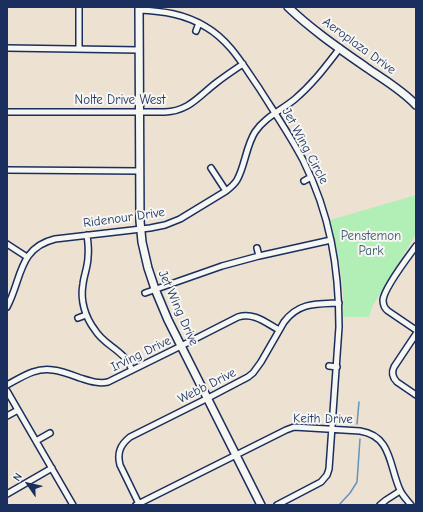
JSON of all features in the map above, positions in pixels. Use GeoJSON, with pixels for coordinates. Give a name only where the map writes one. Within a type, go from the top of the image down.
{"type":"FeatureCollection","features":[{"type":"Feature","properties":{"kind":"main road","name":"Aeroplaza Drive"},"geometry":{"type":"LineString","coordinates":[[288,7],[306,23],[401,91],[416,105]]}},
{"type":"Feature","properties":{"kind":"main road","name":"Jet Wing Drive"},"geometry":{"type":"LineString","coordinates":[[139,9],[139,207],[141,229],[148,268],[162,307],[261,505]]}},
{"type":"Feature","properties":{"kind":"street"},"geometry":{"type":"LineString","coordinates":[[79,7],[79,49]]}},
{"type":"Feature","properties":{"kind":"street","name":"Jet Wing Circle"},"geometry":{"type":"LineString","coordinates":[[139,9],[171,13],[199,23],[220,37],[233,50],[295,145],[311,177],[322,207],[331,240],[337,274],[339,303],[337,367],[329,469],[324,479],[317,485],[277,505]]}},
{"type":"Feature","properties":{"kind":"street"},"geometry":{"type":"LineString","coordinates":[[196,31],[199,23]]}},
{"type":"Feature","properties":{"kind":"street"},"geometry":{"type":"LineString","coordinates":[[7,48],[139,50]]}},
{"type":"Feature","properties":{"kind":"street","name":"Ridenour Drive"},"geometry":{"type":"LineString","coordinates":[[7,307],[27,257],[33,249],[48,240],[158,227],[176,221],[226,191],[232,186],[239,176],[250,142],[262,123],[302,93],[318,77],[340,48]]}},
{"type":"Feature","properties":{"kind":"street","name":"Nolte Drive West"},"geometry":{"type":"LineString","coordinates":[[7,112],[171,112],[183,108],[196,100],[217,82],[242,64]]}},
{"type":"Feature","properties":{"kind":"street"},"geometry":{"type":"LineString","coordinates":[[211,168],[226,191]]}},
{"type":"Feature","properties":{"kind":"street"},"geometry":{"type":"LineString","coordinates":[[7,170],[140,171]]}},
{"type":"Feature","properties":{"kind":"street"},"geometry":{"type":"LineString","coordinates":[[304,181],[311,177]]}},
{"type":"Feature","properties":{"kind":"street"},"geometry":{"type":"LineString","coordinates":[[87,235],[88,258],[82,290],[86,315],[98,335],[124,356],[132,370]]}},
{"type":"Feature","properties":{"kind":"street"},"geometry":{"type":"LineString","coordinates":[[145,293],[222,266],[331,240]]}},
{"type":"Feature","properties":{"kind":"street"},"geometry":{"type":"LineString","coordinates":[[7,244],[27,257]]}},
{"type":"Feature","properties":{"kind":"street"},"geometry":{"type":"LineString","coordinates":[[416,246],[393,280],[385,294],[383,302],[388,311],[416,330]]}},
{"type":"Feature","properties":{"kind":"street"},"geometry":{"type":"LineString","coordinates":[[257,248],[259,256]]}},
{"type":"Feature","properties":{"kind":"street","name":"Webb Drive"},"geometry":{"type":"LineString","coordinates":[[138,504],[120,465],[118,454],[122,445],[130,437],[243,380],[253,373],[288,316],[293,312],[306,305],[339,303]]}},
{"type":"Feature","properties":{"kind":"street"},"geometry":{"type":"LineString","coordinates":[[78,318],[86,315]]}},
{"type":"Feature","properties":{"kind":"street","name":"Irving Drive"},"geometry":{"type":"LineString","coordinates":[[7,385],[28,373],[39,370],[55,370],[93,382],[102,383],[112,380],[244,315],[254,316],[279,330]]}},
{"type":"Feature","properties":{"kind":"street"},"geometry":{"type":"LineString","coordinates":[[416,334],[394,367],[392,373],[394,380],[416,395]]}},
{"type":"Feature","properties":{"kind":"street"},"geometry":{"type":"LineString","coordinates":[[329,366],[337,367]]}},
{"type":"Feature","properties":{"kind":"street"},"geometry":{"type":"LineString","coordinates":[[7,391],[73,505]]}},
{"type":"Feature","properties":{"kind":"street"},"geometry":{"type":"LineString","coordinates":[[7,416],[18,410]]}},
{"type":"Feature","properties":{"kind":"street","name":"Keith Drive"},"geometry":{"type":"LineString","coordinates":[[138,504],[290,428],[298,427],[368,433],[378,438],[385,448],[400,491],[411,505]]}},
{"type":"Feature","properties":{"kind":"street"},"geometry":{"type":"LineString","coordinates":[[36,441],[50,433]]}},
{"type":"Feature","properties":{"kind":"street"},"geometry":{"type":"LineString","coordinates":[[7,494],[52,468]]}},
{"type":"Feature","properties":{"kind":"street"},"geometry":{"type":"LineString","coordinates":[[380,505],[400,491]]}},
{"type":"Feature","properties":{"kind":"green space","name":"Penstemon Park"},"geometry":{"type":"Polygon","coordinates":[[[416,195],[416,234],[372,307],[369,317],[343,317],[343,293],[340,268],[330,220],[416,195]]]}},
{"type":"Feature","properties":{"kind":"waterway"},"geometry":{"type":"LineString","coordinates":[[357,424],[359,402]]}},
{"type":"Feature","properties":{"kind":"waterway"},"geometry":{"type":"LineString","coordinates":[[339,505],[350,493],[357,482],[360,439]]}}]}
